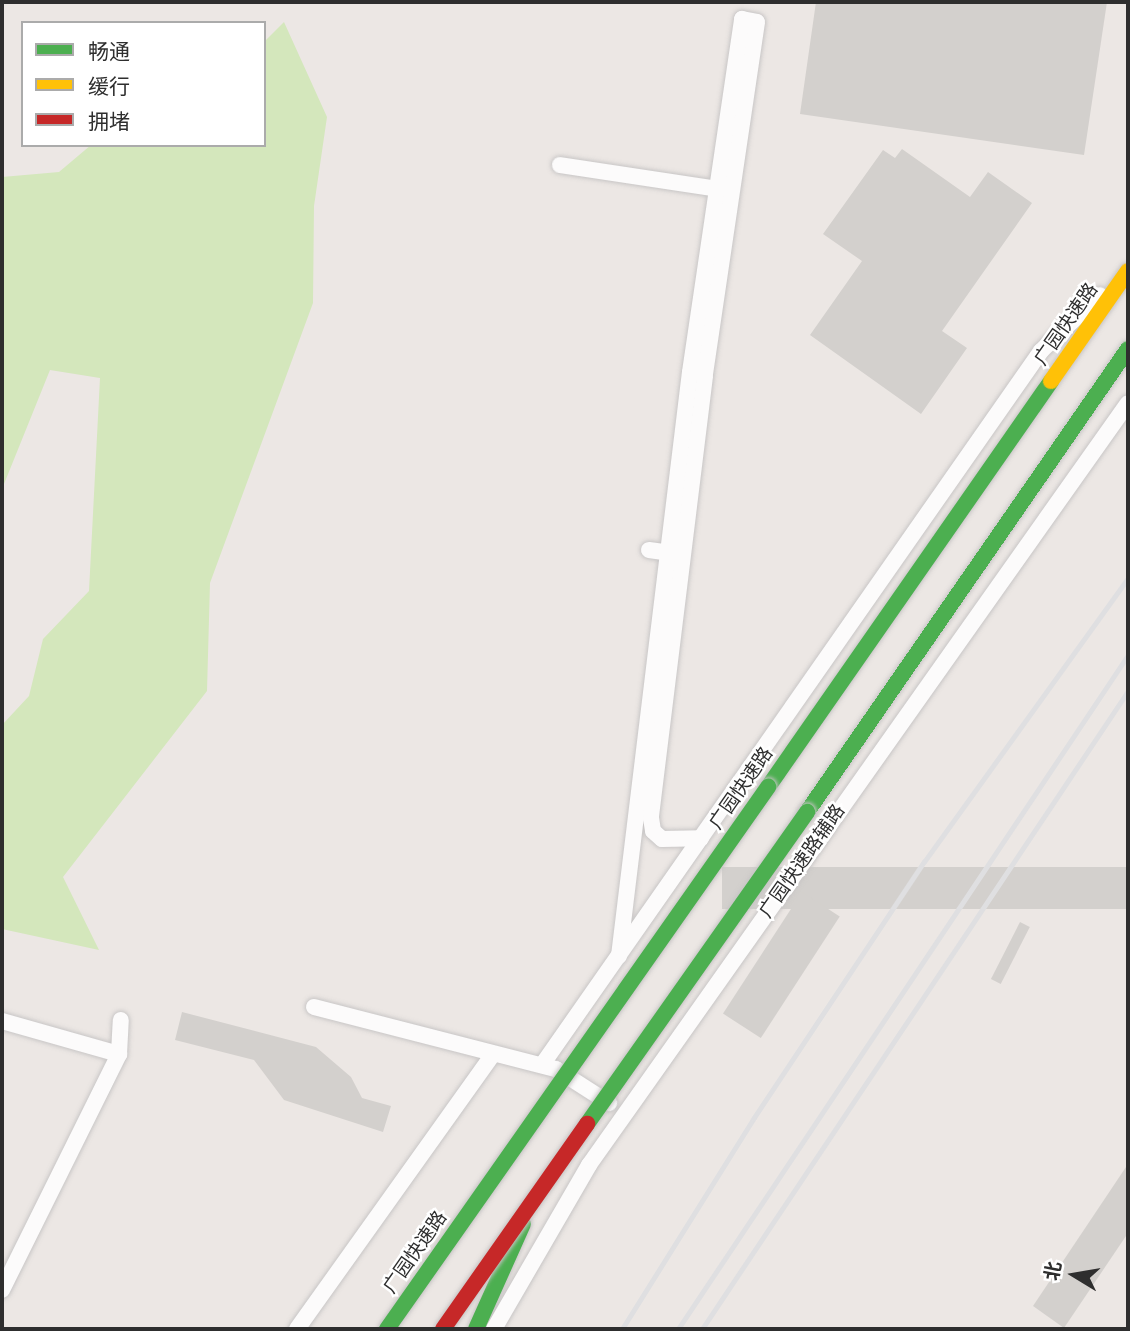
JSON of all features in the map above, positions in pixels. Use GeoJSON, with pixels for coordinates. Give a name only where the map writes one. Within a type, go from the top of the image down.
{"type":"FeatureCollection","features":[{"type":"Feature","properties":{"kind":"highway","name":"广园快速路"},"geometry":{"type":"LineString","coordinates":[[387,1329],[1128,271]]}},
{"type":"Feature","properties":{"kind":"highway"},"geometry":{"type":"LineString","coordinates":[[443,1329],[807,812],[1128,349]]}},
{"type":"Feature","properties":{"kind":"highway"},"geometry":{"type":"LineString","coordinates":[[1072,431],[1128,382]]}},
{"type":"Feature","properties":{"kind":"highway"},"geometry":{"type":"LineString","coordinates":[[475,1329],[530,1206]]}},
{"type":"Feature","properties":{"kind":"street"},"geometry":{"type":"LineString","coordinates":[[619,956],[724,190],[742,19],[757,22],[724,190]]}},
{"type":"Feature","properties":{"kind":"street"},"geometry":{"type":"LineString","coordinates":[[560,165],[724,190]]}},
{"type":"Feature","properties":{"kind":"street"},"geometry":{"type":"LineString","coordinates":[[542,1065],[1041,351],[1128,271]]}},
{"type":"Feature","properties":{"kind":"street","name":"广园快速路辅路"},"geometry":{"type":"LineString","coordinates":[[494,1329],[579,1180],[1128,403]]}},
{"type":"Feature","properties":{"kind":"street"},"geometry":{"type":"LineString","coordinates":[[649,550],[676,553]]}},
{"type":"Feature","properties":{"kind":"street"},"geometry":{"type":"LineString","coordinates":[[676,553],[651,820],[665,839],[701,838]]}},
{"type":"Feature","properties":{"kind":"street"},"geometry":{"type":"LineString","coordinates":[[314,1007],[542,1065],[568,1075],[625,1114]]}},
{"type":"Feature","properties":{"kind":"street"},"geometry":{"type":"LineString","coordinates":[[2,1290],[119,1054],[121,1020]]}},
{"type":"Feature","properties":{"kind":"street"},"geometry":{"type":"LineString","coordinates":[[2,1021],[119,1054]]}},
{"type":"Feature","properties":{"kind":"street"},"geometry":{"type":"LineString","coordinates":[[298,1329],[493,1054]]}},
{"type":"Feature","properties":{"kind":"green space"},"geometry":{"type":"Polygon","coordinates":[[[284,22],[327,117],[314,206],[313,303],[210,583],[207,691],[63,877],[99,950],[2,929],[2,725],[29,696],[43,639],[89,591],[100,378],[50,370],[2,489],[2,177],[59,172],[89,147],[266,147],[266,40],[284,22]]]}},
{"type":"Feature","properties":{"kind":"building"},"geometry":{"type":"Polygon","coordinates":[[[816,2],[1107,2],[1084,155],[800,114],[816,2]]]}},
{"type":"Feature","properties":{"kind":"building"},"geometry":{"type":"Polygon","coordinates":[[[902,149],[970,197],[988,172],[1032,203],[942,331],[967,348],[921,414],[810,335],[862,261],[823,234],[883,150],[895,158],[902,149]]]}},
{"type":"Feature","properties":{"kind":"building"},"geometry":{"type":"Polygon","coordinates":[[[722,867],[1128,867],[1128,909],[722,909],[722,867]]]}},
{"type":"Feature","properties":{"kind":"building"},"geometry":{"type":"Polygon","coordinates":[[[802,892],[840,917],[761,1038],[723,1014],[802,892]]]}},
{"type":"Feature","properties":{"kind":"building"},"geometry":{"type":"Polygon","coordinates":[[[1020,922],[1030,927],[1001,984],[991,979],[1020,922]]]}},
{"type":"Feature","properties":{"kind":"building"},"geometry":{"type":"Polygon","coordinates":[[[182,1012],[316,1047],[351,1077],[362,1098],[391,1106],[383,1132],[284,1100],[254,1060],[175,1040],[182,1012]]]}},
{"type":"Feature","properties":{"kind":"building"},"geometry":{"type":"Polygon","coordinates":[[[1128,1164],[1128,1233],[1064,1328],[1033,1306],[1128,1164]]]}},
{"type":"Feature","properties":{"kind":"railway"},"geometry":{"type":"LineString","coordinates":[[622,1329],[753,1119],[924,862],[1128,578]]}},
{"type":"Feature","properties":{"kind":"railway"},"geometry":{"type":"LineString","coordinates":[[678,1329],[1128,655]]}},
{"type":"Feature","properties":{"kind":"railway"},"geometry":{"type":"LineString","coordinates":[[702,1329],[1128,691]]}},
{"type":"Feature","properties":{"kind":"traffic: fast"},"geometry":{"type":"LineString","coordinates":[[807,812],[1128,349]]}},
{"type":"Feature","properties":{"kind":"traffic: fast"},"geometry":{"type":"LineString","coordinates":[[768,787],[1051,381]]}},
{"type":"Feature","properties":{"kind":"traffic: fast"},"geometry":{"type":"LineString","coordinates":[[387,1329],[768,787]]}},
{"type":"Feature","properties":{"kind":"traffic: fast"},"geometry":{"type":"LineString","coordinates":[[587,1124],[807,812]]}},
{"type":"Feature","properties":{"kind":"traffic: fast"},"geometry":{"type":"LineString","coordinates":[[476,1329],[523,1224]]}},
{"type":"Feature","properties":{"kind":"traffic: slow"},"geometry":{"type":"LineString","coordinates":[[1051,381],[1128,271]]}},
{"type":"Feature","properties":{"kind":"traffic: jam"},"geometry":{"type":"LineString","coordinates":[[443,1329],[587,1124]]}}]}
